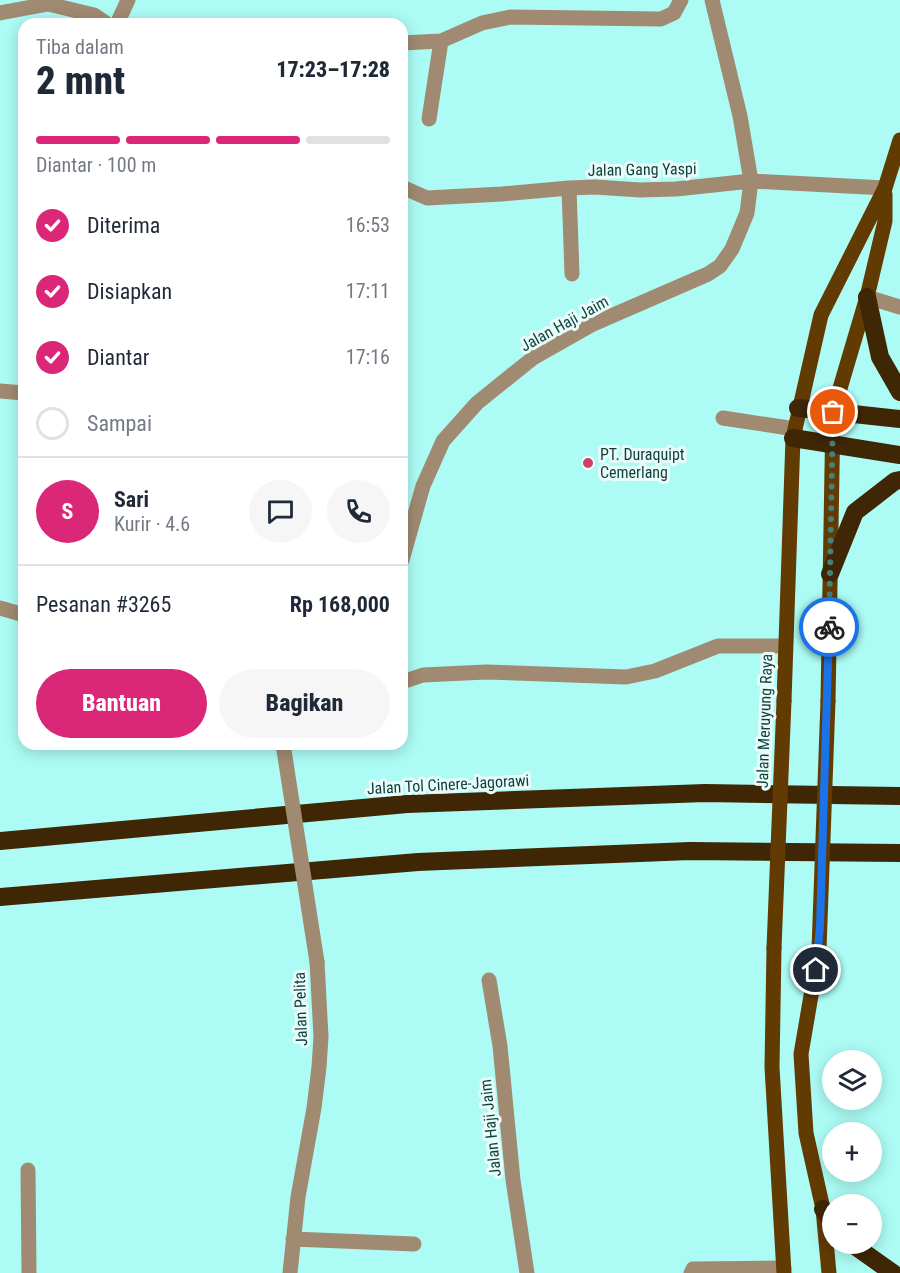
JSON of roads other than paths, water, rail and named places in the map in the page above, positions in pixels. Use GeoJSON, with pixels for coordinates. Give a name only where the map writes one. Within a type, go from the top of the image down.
{"type":"FeatureCollection","features":[{"type":"Feature","properties":{"kind":"highway"},"geometry":{"type":"LineString","coordinates":[[867,297],[880,357],[900,392]]}},
{"type":"Feature","properties":{"kind":"highway"},"geometry":{"type":"LineString","coordinates":[[798,408],[900,419]]}},
{"type":"Feature","properties":{"kind":"highway"},"geometry":{"type":"LineString","coordinates":[[794,434],[831,444],[900,455]]}},
{"type":"Feature","properties":{"kind":"highway"},"geometry":{"type":"LineString","coordinates":[[830,574],[855,512],[895,481],[900,480]]}},
{"type":"Feature","properties":{"kind":"highway","name":"Jalan Tol Cinere-Jagorawi"},"geometry":{"type":"LineString","coordinates":[[0,841],[407,804],[705,793],[900,796]]}},
{"type":"Feature","properties":{"kind":"highway"},"geometry":{"type":"LineString","coordinates":[[0,897],[418,862],[690,851],[900,853]]}},
{"type":"Feature","properties":{"kind":"highway"},"geometry":{"type":"LineString","coordinates":[[866,1254],[893,1273]]}},
{"type":"Feature","properties":{"kind":"main road","name":"Jalan Meruyung Raya"},"geometry":{"type":"LineString","coordinates":[[784,1271],[772,1067],[774,948],[794,434],[798,408],[821,315],[885,188],[900,140]]}},
{"type":"Feature","properties":{"kind":"main road","name":"Jalan Meruyung Raya"},"geometry":{"type":"LineString","coordinates":[[822,1195],[806,1133],[801,1054],[819,949],[828,701],[833,412],[867,297],[885,221],[885,188]]}},
{"type":"Feature","properties":{"kind":"main road","name":"Jalan Meruyung Raya"},"geometry":{"type":"LineString","coordinates":[[828,1254],[829,1273]]}},
{"type":"Feature","properties":{"kind":"street"},"geometry":{"type":"LineString","coordinates":[[120,18],[128,0]]}},
{"type":"Feature","properties":{"kind":"street"},"geometry":{"type":"LineString","coordinates":[[408,43],[441,41],[482,23],[510,17],[660,19],[674,13],[681,0]]}},
{"type":"Feature","properties":{"kind":"street","name":"Jalan Haji Jaim"},"geometry":{"type":"LineString","coordinates":[[408,539],[423,486],[442,441],[470,411],[533,358],[593,324],[696,280],[720,266],[732,249],[747,213],[751,181],[740,116],[712,0]]}},
{"type":"Feature","properties":{"kind":"street"},"geometry":{"type":"LineString","coordinates":[[0,13],[48,2],[98,18]]}},
{"type":"Feature","properties":{"kind":"street"},"geometry":{"type":"LineString","coordinates":[[429,119],[441,41]]}},
{"type":"Feature","properties":{"kind":"street","name":"Jalan Gang Yaspi"},"geometry":{"type":"LineString","coordinates":[[408,190],[427,198],[595,187],[640,190],[676,189],[751,181],[885,188]]}},
{"type":"Feature","properties":{"kind":"street"},"geometry":{"type":"LineString","coordinates":[[568,188],[572,274]]}},
{"type":"Feature","properties":{"kind":"street"},"geometry":{"type":"LineString","coordinates":[[867,297],[900,307]]}},
{"type":"Feature","properties":{"kind":"street"},"geometry":{"type":"LineString","coordinates":[[0,391],[18,392]]}},
{"type":"Feature","properties":{"kind":"street"},"geometry":{"type":"LineString","coordinates":[[723,418],[794,434]]}},
{"type":"Feature","properties":{"kind":"street"},"geometry":{"type":"LineString","coordinates":[[0,608],[18,613]]}},
{"type":"Feature","properties":{"kind":"street"},"geometry":{"type":"LineString","coordinates":[[408,680],[423,675],[486,672],[626,677],[655,671],[718,646],[785,646]]}},
{"type":"Feature","properties":{"kind":"street","name":"Jalan Pelita"},"geometry":{"type":"LineString","coordinates":[[284,750],[317,962],[321,1037],[314,1108],[298,1197],[290,1273]]}},
{"type":"Feature","properties":{"kind":"street","name":"Jalan Haji Jaim"},"geometry":{"type":"LineString","coordinates":[[489,980],[500,1046],[513,1180],[527,1273]]}},
{"type":"Feature","properties":{"kind":"street"},"geometry":{"type":"LineString","coordinates":[[28,1170],[29,1273]]}},
{"type":"Feature","properties":{"kind":"street"},"geometry":{"type":"LineString","coordinates":[[293,1239],[414,1244]]}},
{"type":"Feature","properties":{"kind":"street"},"geometry":{"type":"LineString","coordinates":[[690,1273],[693,1269],[784,1271]]}},
{"type":"Feature","properties":{"kind":"place","name":"PT. Duraquipt Cemerlang"},"geometry":{"type":"Point","coordinates":[588,463]}}]}
